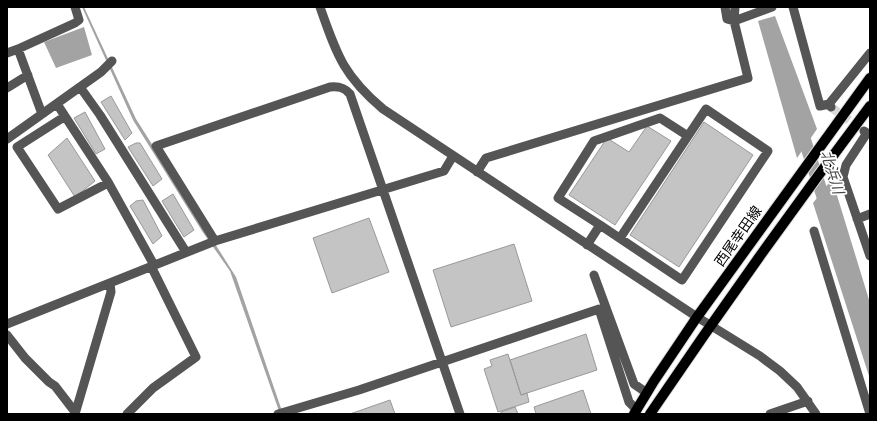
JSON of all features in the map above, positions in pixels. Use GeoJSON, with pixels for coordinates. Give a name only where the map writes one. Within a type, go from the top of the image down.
{"type":"FeatureCollection","features":[{"type":"Feature","properties":{"kind":"main road","name":"西尾幸田線"},"geometry":{"type":"LineString","coordinates":[[635,412],[697,317],[791,185],[870,78]]}},
{"type":"Feature","properties":{"kind":"main road","name":"西尾幸田線"},"geometry":{"type":"LineString","coordinates":[[650,414],[710,325],[799,200],[870,106]]}},
{"type":"Feature","properties":{"kind":"street"},"geometry":{"type":"LineString","coordinates":[[7,53],[75,23],[79,20],[75,7]]}},
{"type":"Feature","properties":{"kind":"street"},"geometry":{"type":"LineString","coordinates":[[320,7],[336,53],[356,84],[383,109],[780,371],[797,387],[816,414]]}},
{"type":"Feature","properties":{"kind":"street"},"geometry":{"type":"LineString","coordinates":[[724,7],[727,19],[734,21],[772,7]]}},
{"type":"Feature","properties":{"kind":"street"},"geometry":{"type":"LineString","coordinates":[[477,172],[486,158],[748,78],[734,21],[735,7]]}},
{"type":"Feature","properties":{"kind":"street"},"geometry":{"type":"LineString","coordinates":[[794,7],[820,106],[830,105],[870,53]]}},
{"type":"Feature","properties":{"kind":"street"},"geometry":{"type":"LineString","coordinates":[[18,49],[42,114]]}},
{"type":"Feature","properties":{"kind":"street"},"geometry":{"type":"LineString","coordinates":[[7,139],[110,64]]}},
{"type":"Feature","properties":{"kind":"street"},"geometry":{"type":"LineString","coordinates":[[7,88],[28,75]]}},
{"type":"Feature","properties":{"kind":"street"},"geometry":{"type":"LineString","coordinates":[[215,241],[156,146],[330,87],[337,86],[347,90],[350,94],[460,414]]}},
{"type":"Feature","properties":{"kind":"street"},"geometry":{"type":"LineString","coordinates":[[80,87],[100,115],[186,252]]}},
{"type":"Feature","properties":{"kind":"street"},"geometry":{"type":"LineString","coordinates":[[57,104],[108,183],[153,265],[196,357],[153,388],[127,414]]}},
{"type":"Feature","properties":{"kind":"street"},"geometry":{"type":"LineString","coordinates":[[620,238],[688,136],[706,109],[768,151],[682,280],[558,198],[594,141],[660,118],[688,136]]}},
{"type":"Feature","properties":{"kind":"street"},"geometry":{"type":"LineString","coordinates":[[64,116],[16,147],[58,209],[108,183]]}},
{"type":"Feature","properties":{"kind":"street"},"geometry":{"type":"LineString","coordinates":[[589,126],[594,141]]}},
{"type":"Feature","properties":{"kind":"street"},"geometry":{"type":"LineString","coordinates":[[864,131],[867,133],[846,166],[843,177],[870,256]]}},
{"type":"Feature","properties":{"kind":"street"},"geometry":{"type":"LineString","coordinates":[[7,324],[215,241],[444,170],[454,156]]}},
{"type":"Feature","properties":{"kind":"street"},"geometry":{"type":"LineString","coordinates":[[858,219],[870,214]]}},
{"type":"Feature","properties":{"kind":"street"},"geometry":{"type":"LineString","coordinates":[[587,245],[600,225]]}},
{"type":"Feature","properties":{"kind":"street"},"geometry":{"type":"LineString","coordinates":[[814,231],[870,414]]}},
{"type":"Feature","properties":{"kind":"street"},"geometry":{"type":"LineString","coordinates":[[594,275],[634,384],[647,394]]}},
{"type":"Feature","properties":{"kind":"street"},"geometry":{"type":"LineString","coordinates":[[75,413],[111,292],[110,282]]}},
{"type":"Feature","properties":{"kind":"street"},"geometry":{"type":"LineString","coordinates":[[278,414],[359,390],[599,309],[629,402],[635,412]]}},
{"type":"Feature","properties":{"kind":"street"},"geometry":{"type":"LineString","coordinates":[[7,335],[25,358],[55,386],[75,413]]}},
{"type":"Feature","properties":{"kind":"street"},"geometry":{"type":"LineString","coordinates":[[770,414],[808,401]]}},
{"type":"Feature","properties":{"kind":"shaded area"},"geometry":{"type":"Polygon","coordinates":[[[82,7],[84,7],[136,119],[236,277],[283,414],[280,414],[230,271],[202,231],[133,120],[82,7]]]}},
{"type":"Feature","properties":{"kind":"shaded area","name":"北浜川"},"geometry":{"type":"Polygon","coordinates":[[[775,16],[817,129],[797,158],[758,21],[775,16]]]}},
{"type":"Feature","properties":{"kind":"shaded area"},"geometry":{"type":"Polygon","coordinates":[[[84,27],[92,55],[56,68],[44,42],[84,27]]]}},
{"type":"Feature","properties":{"kind":"shaded area","name":"北浜川"},"geometry":{"type":"Polygon","coordinates":[[[832,179],[870,303],[870,379],[813,203],[832,179]]]}},
{"type":"Feature","properties":{"kind":"building"},"geometry":{"type":"Polygon","coordinates":[[[111,96],[132,133],[125,140],[101,102],[111,96]]]}},
{"type":"Feature","properties":{"kind":"building"},"geometry":{"type":"Polygon","coordinates":[[[85,112],[105,149],[96,154],[74,118],[85,112]]]}},
{"type":"Feature","properties":{"kind":"building"},"geometry":{"type":"Polygon","coordinates":[[[704,122],[753,155],[679,267],[630,235],[704,122]]]}},
{"type":"Feature","properties":{"kind":"building"},"geometry":{"type":"Polygon","coordinates":[[[647,126],[671,141],[615,225],[569,195],[607,138],[629,152],[647,126]]]}},
{"type":"Feature","properties":{"kind":"building"},"geometry":{"type":"Polygon","coordinates":[[[67,138],[95,181],[75,197],[48,155],[67,138]]]}},
{"type":"Feature","properties":{"kind":"building"},"geometry":{"type":"Polygon","coordinates":[[[136,143],[140,143],[162,179],[153,186],[128,147],[136,143]]]}},
{"type":"Feature","properties":{"kind":"building"},"geometry":{"type":"Polygon","coordinates":[[[173,194],[194,230],[184,237],[162,201],[173,194]]]}},
{"type":"Feature","properties":{"kind":"building"},"geometry":{"type":"Polygon","coordinates":[[[143,200],[162,236],[153,244],[130,206],[136,201],[143,200]]]}},
{"type":"Feature","properties":{"kind":"building"},"geometry":{"type":"Polygon","coordinates":[[[369,218],[389,272],[332,293],[313,238],[369,218]]]}},
{"type":"Feature","properties":{"kind":"building"},"geometry":{"type":"Polygon","coordinates":[[[514,244],[532,301],[451,327],[433,270],[514,244]]]}},
{"type":"Feature","properties":{"kind":"building"},"geometry":{"type":"Polygon","coordinates":[[[586,334],[597,370],[521,395],[510,360],[586,334]]]}},
{"type":"Feature","properties":{"kind":"building"},"geometry":{"type":"Polygon","coordinates":[[[508,354],[521,395],[527,393],[529,402],[498,412],[484,369],[492,366],[490,360],[508,354]]]}},
{"type":"Feature","properties":{"kind":"building"},"geometry":{"type":"Polygon","coordinates":[[[583,390],[591,414],[536,414],[534,407],[583,390]]]}},
{"type":"Feature","properties":{"kind":"building"},"geometry":{"type":"Polygon","coordinates":[[[390,400],[395,414],[350,414],[390,400]]]}},
{"type":"Feature","properties":{"kind":"building"},"geometry":{"type":"Polygon","coordinates":[[[515,407],[518,414],[501,414],[501,412],[515,407]]]}},
{"type":"Feature","properties":{"kind":"waterway","name":"北浜川"},"geometry":{"type":"LineString","coordinates":[[801,129],[827,209]]}},
{"type":"Feature","properties":{"kind":"tunnel"},"geometry":{"type":"LineString","coordinates":[[831,107],[861,129]]}}]}
